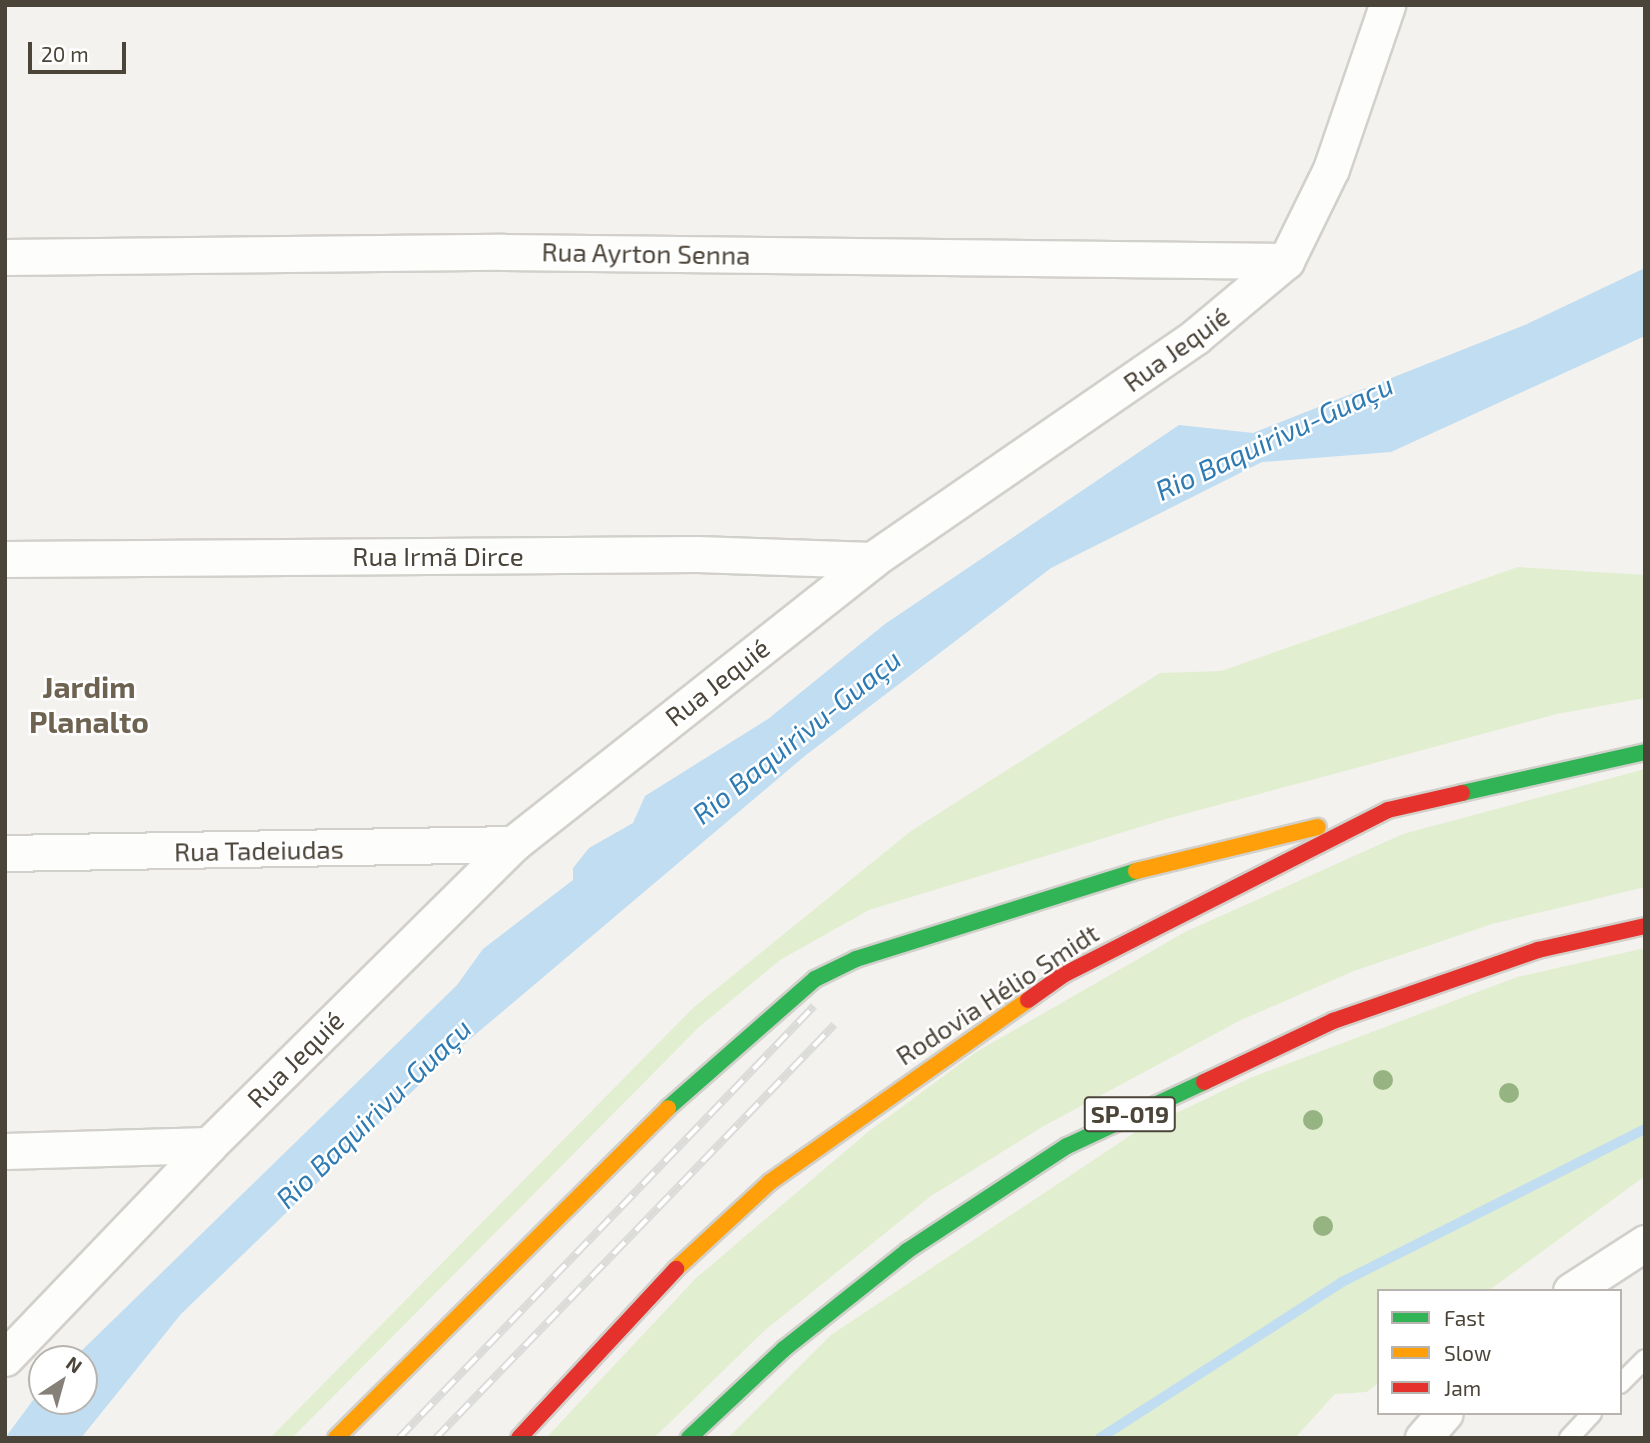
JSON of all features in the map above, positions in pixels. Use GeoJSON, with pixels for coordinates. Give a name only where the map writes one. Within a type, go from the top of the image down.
{"type":"FeatureCollection","features":[{"type":"Feature","properties":{"kind":"main road","name":"Rodovia Hélio Smidt"},"geometry":{"type":"LineString","coordinates":[[519,1438],[680,1265],[770,1182],[852,1119],[1063,975],[1388,810],[1645,752]]}},
{"type":"Feature","properties":{"kind":"main road"},"geometry":{"type":"LineString","coordinates":[[336,1438],[716,1061],[816,979],[856,959],[1079,885],[1388,810]]}},
{"type":"Feature","properties":{"kind":"main road","name":"SP-019"},"geometry":{"type":"LineString","coordinates":[[689,1438],[784,1349],[907,1251],[1067,1146],[1333,1021],[1538,950],[1645,926]]}},
{"type":"Feature","properties":{"kind":"street","name":"Rua Jequié"},"geometry":{"type":"LineString","coordinates":[[5,1359],[209,1144],[513,844],[872,560],[1195,337],[1286,261],[1331,169],[1387,5]]}},
{"type":"Feature","properties":{"kind":"street","name":"Rua Ayrton Senna"},"geometry":{"type":"LineString","coordinates":[[5,257],[503,252],[1286,261]]}},
{"type":"Feature","properties":{"kind":"street","name":"Rua Irmã Dirce"},"geometry":{"type":"LineString","coordinates":[[5,559],[698,554],[872,560]]}},
{"type":"Feature","properties":{"kind":"street","name":"Rua Tadeiudas"},"geometry":{"type":"LineString","coordinates":[[5,853],[513,844]]}},
{"type":"Feature","properties":{"kind":"street"},"geometry":{"type":"LineString","coordinates":[[5,1151],[209,1144]]}},
{"type":"Feature","properties":{"kind":"street"},"geometry":{"type":"LineString","coordinates":[[1574,1289],[1645,1243]]}},
{"type":"Feature","properties":{"kind":"street"},"geometry":{"type":"LineString","coordinates":[[1423,1438],[1443,1415]]}},
{"type":"Feature","properties":{"kind":"lane"},"geometry":{"type":"LineString","coordinates":[[1622,1382],[1645,1359]]}},
{"type":"Feature","properties":{"kind":"lane"},"geometry":{"type":"LineString","coordinates":[[1569,1438],[1590,1415]]}},
{"type":"Feature","properties":{"kind":"green space"},"geometry":{"type":"Polygon","coordinates":[[[1518,567],[1645,575],[1645,698],[1557,714],[1166,819],[869,910],[780,960],[699,1027],[292,1438],[270,1438],[694,1007],[911,831],[1160,673],[1221,671],[1518,567]]]}},
{"type":"Feature","properties":{"kind":"green space"},"geometry":{"type":"Polygon","coordinates":[[[1645,769],[1645,887],[1492,924],[1354,971],[1241,1020],[1042,1127],[931,1196],[764,1331],[654,1438],[546,1438],[695,1279],[868,1132],[976,1052],[1185,932],[1403,834],[1645,769]]]}},
{"type":"Feature","properties":{"kind":"green space"},"geometry":{"type":"Polygon","coordinates":[[[1645,948],[1645,1176],[1491,1289],[1377,1289],[1377,1384],[1367,1392],[1335,1394],[1295,1438],[728,1438],[831,1335],[1134,1133],[1250,1078],[1517,977],[1645,948]]]}},
{"type":"Feature","properties":{"kind":"water","name":"Rio Baquirivu-Guaçu"},"geometry":{"type":"Polygon","coordinates":[[[1645,268],[1645,336],[1391,452],[1262,462],[1051,568],[806,755],[444,1061],[181,1314],[81,1438],[5,1438],[28,1407],[28,1415],[98,1415],[98,1345],[87,1345],[457,985],[483,949],[573,880],[573,868],[589,848],[633,823],[645,796],[768,719],[885,624],[1179,425],[1253,433],[1527,324],[1645,268]]]}},
{"type":"Feature","properties":{"kind":"waterway"},"geometry":{"type":"LineString","coordinates":[[1100,1438],[1342,1282],[1645,1129]]}},
{"type":"Feature","properties":{"kind":"railway"},"geometry":{"type":"LineString","coordinates":[[399,1438],[814,1006]]}},
{"type":"Feature","properties":{"kind":"railway"},"geometry":{"type":"LineString","coordinates":[[436,1438],[834,1025]]}},
{"type":"Feature","properties":{"kind":"traffic: fast"},"geometry":{"type":"LineString","coordinates":[[1462,793],[1645,752]]}},
{"type":"Feature","properties":{"kind":"traffic: fast"},"geometry":{"type":"LineString","coordinates":[[668,1108],[815,979],[856,959],[1136,871]]}},
{"type":"Feature","properties":{"kind":"traffic: fast"},"geometry":{"type":"LineString","coordinates":[[689,1438],[784,1349],[907,1251],[1067,1146],[1204,1082]]}},
{"type":"Feature","properties":{"kind":"traffic: slow"},"geometry":{"type":"LineString","coordinates":[[1136,871],[1318,827]]}},
{"type":"Feature","properties":{"kind":"traffic: slow"},"geometry":{"type":"LineString","coordinates":[[676,1269],[770,1182],[1028,1000]]}},
{"type":"Feature","properties":{"kind":"traffic: slow"},"geometry":{"type":"LineString","coordinates":[[336,1438],[668,1108]]}},
{"type":"Feature","properties":{"kind":"traffic: jam"},"geometry":{"type":"LineString","coordinates":[[1028,1000],[1063,975],[1388,810],[1462,793]]}},
{"type":"Feature","properties":{"kind":"traffic: jam"},"geometry":{"type":"LineString","coordinates":[[1204,1082],[1333,1021],[1538,950],[1645,926]]}},
{"type":"Feature","properties":{"kind":"traffic: jam"},"geometry":{"type":"LineString","coordinates":[[519,1438],[676,1269]]}},
{"type":"Feature","properties":{"kind":"district","name":"Jardim Planalto"},"geometry":{"type":"Point","coordinates":[89,703]}}]}
